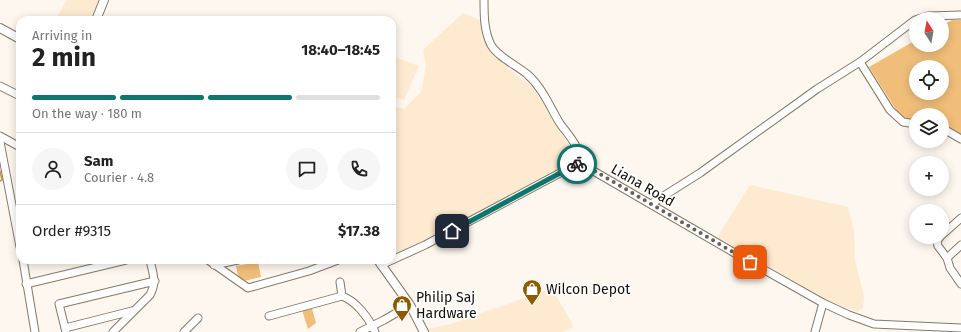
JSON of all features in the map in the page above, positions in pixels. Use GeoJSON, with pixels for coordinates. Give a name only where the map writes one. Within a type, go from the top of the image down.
{"type":"FeatureCollection","features":[{"type":"Feature","properties":{"kind":"main road"},"geometry":{"type":"LineString","coordinates":[[98,16],[104,0]]}},
{"type":"Feature","properties":{"kind":"main road"},"geometry":{"type":"LineString","coordinates":[[0,28],[16,37]]}},
{"type":"Feature","properties":{"kind":"main road"},"geometry":{"type":"LineString","coordinates":[[380,264],[410,305],[424,332]]}},
{"type":"Feature","properties":{"kind":"street"},"geometry":{"type":"LineString","coordinates":[[396,257],[424,246],[578,162],[579,152],[576,146],[539,86],[527,74],[498,53],[492,46],[485,21],[484,0]]}},
{"type":"Feature","properties":{"kind":"street"},"geometry":{"type":"LineString","coordinates":[[651,204],[700,173],[817,89],[860,62],[915,20],[928,16],[961,15]]}},
{"type":"Feature","properties":{"kind":"street"},"geometry":{"type":"LineString","coordinates":[[860,62],[890,110],[903,122],[909,123]]}},
{"type":"Feature","properties":{"kind":"street"},"geometry":{"type":"LineString","coordinates":[[0,86],[16,94]]}},
{"type":"Feature","properties":{"kind":"street"},"geometry":{"type":"LineString","coordinates":[[949,132],[961,139]]}},
{"type":"Feature","properties":{"kind":"street"},"geometry":{"type":"LineString","coordinates":[[0,136],[16,145]]}},
{"type":"Feature","properties":{"kind":"street"},"geometry":{"type":"LineString","coordinates":[[0,142],[16,225]]}},
{"type":"Feature","properties":{"kind":"street","name":"Liana Road"},"geometry":{"type":"LineString","coordinates":[[578,162],[738,255],[849,316],[874,324],[961,328]]}},
{"type":"Feature","properties":{"kind":"street"},"geometry":{"type":"LineString","coordinates":[[949,229],[961,218]]}},
{"type":"Feature","properties":{"kind":"street"},"geometry":{"type":"LineString","coordinates":[[941,244],[948,265],[958,274],[961,284]]}},
{"type":"Feature","properties":{"kind":"street"},"geometry":{"type":"LineString","coordinates":[[947,258],[961,245]]}},
{"type":"Feature","properties":{"kind":"street"},"geometry":{"type":"LineString","coordinates":[[24,264],[35,332]]}},
{"type":"Feature","properties":{"kind":"street"},"geometry":{"type":"LineString","coordinates":[[26,284],[109,264]]}},
{"type":"Feature","properties":{"kind":"street"},"geometry":{"type":"LineString","coordinates":[[113,332],[132,311],[150,295],[155,281],[151,264]]}},
{"type":"Feature","properties":{"kind":"street"},"geometry":{"type":"LineString","coordinates":[[214,265],[219,264]]}},
{"type":"Feature","properties":{"kind":"street"},"geometry":{"type":"LineString","coordinates":[[214,265],[248,288],[309,271],[327,264]]}},
{"type":"Feature","properties":{"kind":"street"},"geometry":{"type":"LineString","coordinates":[[132,311],[65,330],[59,304],[155,281]]}},
{"type":"Feature","properties":{"kind":"street"},"geometry":{"type":"LineString","coordinates":[[340,282],[342,296]]}},
{"type":"Feature","properties":{"kind":"street"},"geometry":{"type":"LineString","coordinates":[[269,316],[342,296],[353,302],[374,329]]}},
{"type":"Feature","properties":{"kind":"street"},"geometry":{"type":"LineString","coordinates":[[815,332],[824,303]]}},
{"type":"Feature","properties":{"kind":"street"},"geometry":{"type":"LineString","coordinates":[[360,332],[374,329],[410,305]]}},
{"type":"Feature","properties":{"kind":"street"},"geometry":{"type":"LineString","coordinates":[[184,332],[198,318]]}},
{"type":"Feature","properties":{"kind":"shaded area"},"geometry":{"type":"Polygon","coordinates":[[[67,0],[98,0],[92,16],[57,16],[67,0]]]}},
{"type":"Feature","properties":{"kind":"shaded area"},"geometry":{"type":"Polygon","coordinates":[[[463,13],[480,20],[491,54],[535,90],[577,159],[396,256],[396,107],[404,109],[421,92],[426,66],[423,50],[463,13]]]}},
{"type":"Feature","properties":{"kind":"shaded area"},"geometry":{"type":"Polygon","coordinates":[[[952,20],[961,20],[961,139],[949,131],[949,108],[909,108],[909,119],[900,116],[869,67],[909,44],[909,52],[949,52],[949,22],[952,20]]]}},
{"type":"Feature","properties":{"kind":"shaded area"},"geometry":{"type":"Polygon","coordinates":[[[396,57],[419,66],[404,100],[396,97],[396,57]]]}},
{"type":"Feature","properties":{"kind":"shaded area"},"geometry":{"type":"Polygon","coordinates":[[[750,185],[848,207],[854,230],[855,260],[864,297],[863,308],[858,312],[826,300],[717,237],[750,185]]]}},
{"type":"Feature","properties":{"kind":"shaded area"},"geometry":{"type":"Polygon","coordinates":[[[258,264],[261,277],[239,282],[236,266],[258,264]]]}},
{"type":"Feature","properties":{"kind":"shaded area","name":"Wilcon Depot"},"geometry":{"type":"Polygon","coordinates":[[[552,288],[574,327],[562,332],[429,332],[428,329],[451,324],[552,288]]]}},
{"type":"Feature","properties":{"kind":"shaded area"},"geometry":{"type":"Polygon","coordinates":[[[311,305],[316,323],[308,329],[301,307],[311,305]]]}},
{"type":"Feature","properties":{"kind":"waterway"},"geometry":{"type":"LineString","coordinates":[[0,171],[2,180],[0,181]]}},
{"type":"Feature","properties":{"kind":"way so far"},"geometry":{"type":"LineString","coordinates":[[577,164],[578,162],[588,167],[750,262]]}},
{"type":"Feature","properties":{"kind":"place","name":"Wilcon Depot"},"geometry":{"type":"Point","coordinates":[532,306]}},
{"type":"Feature","properties":{"kind":"place","name":"Philip Saj Hardware"},"geometry":{"type":"Point","coordinates":[402,322]}},
{"type":"Feature","properties":{"kind":"route"},"geometry":{"type":"LineString","coordinates":[[452,231],[577,164]]}}]}
